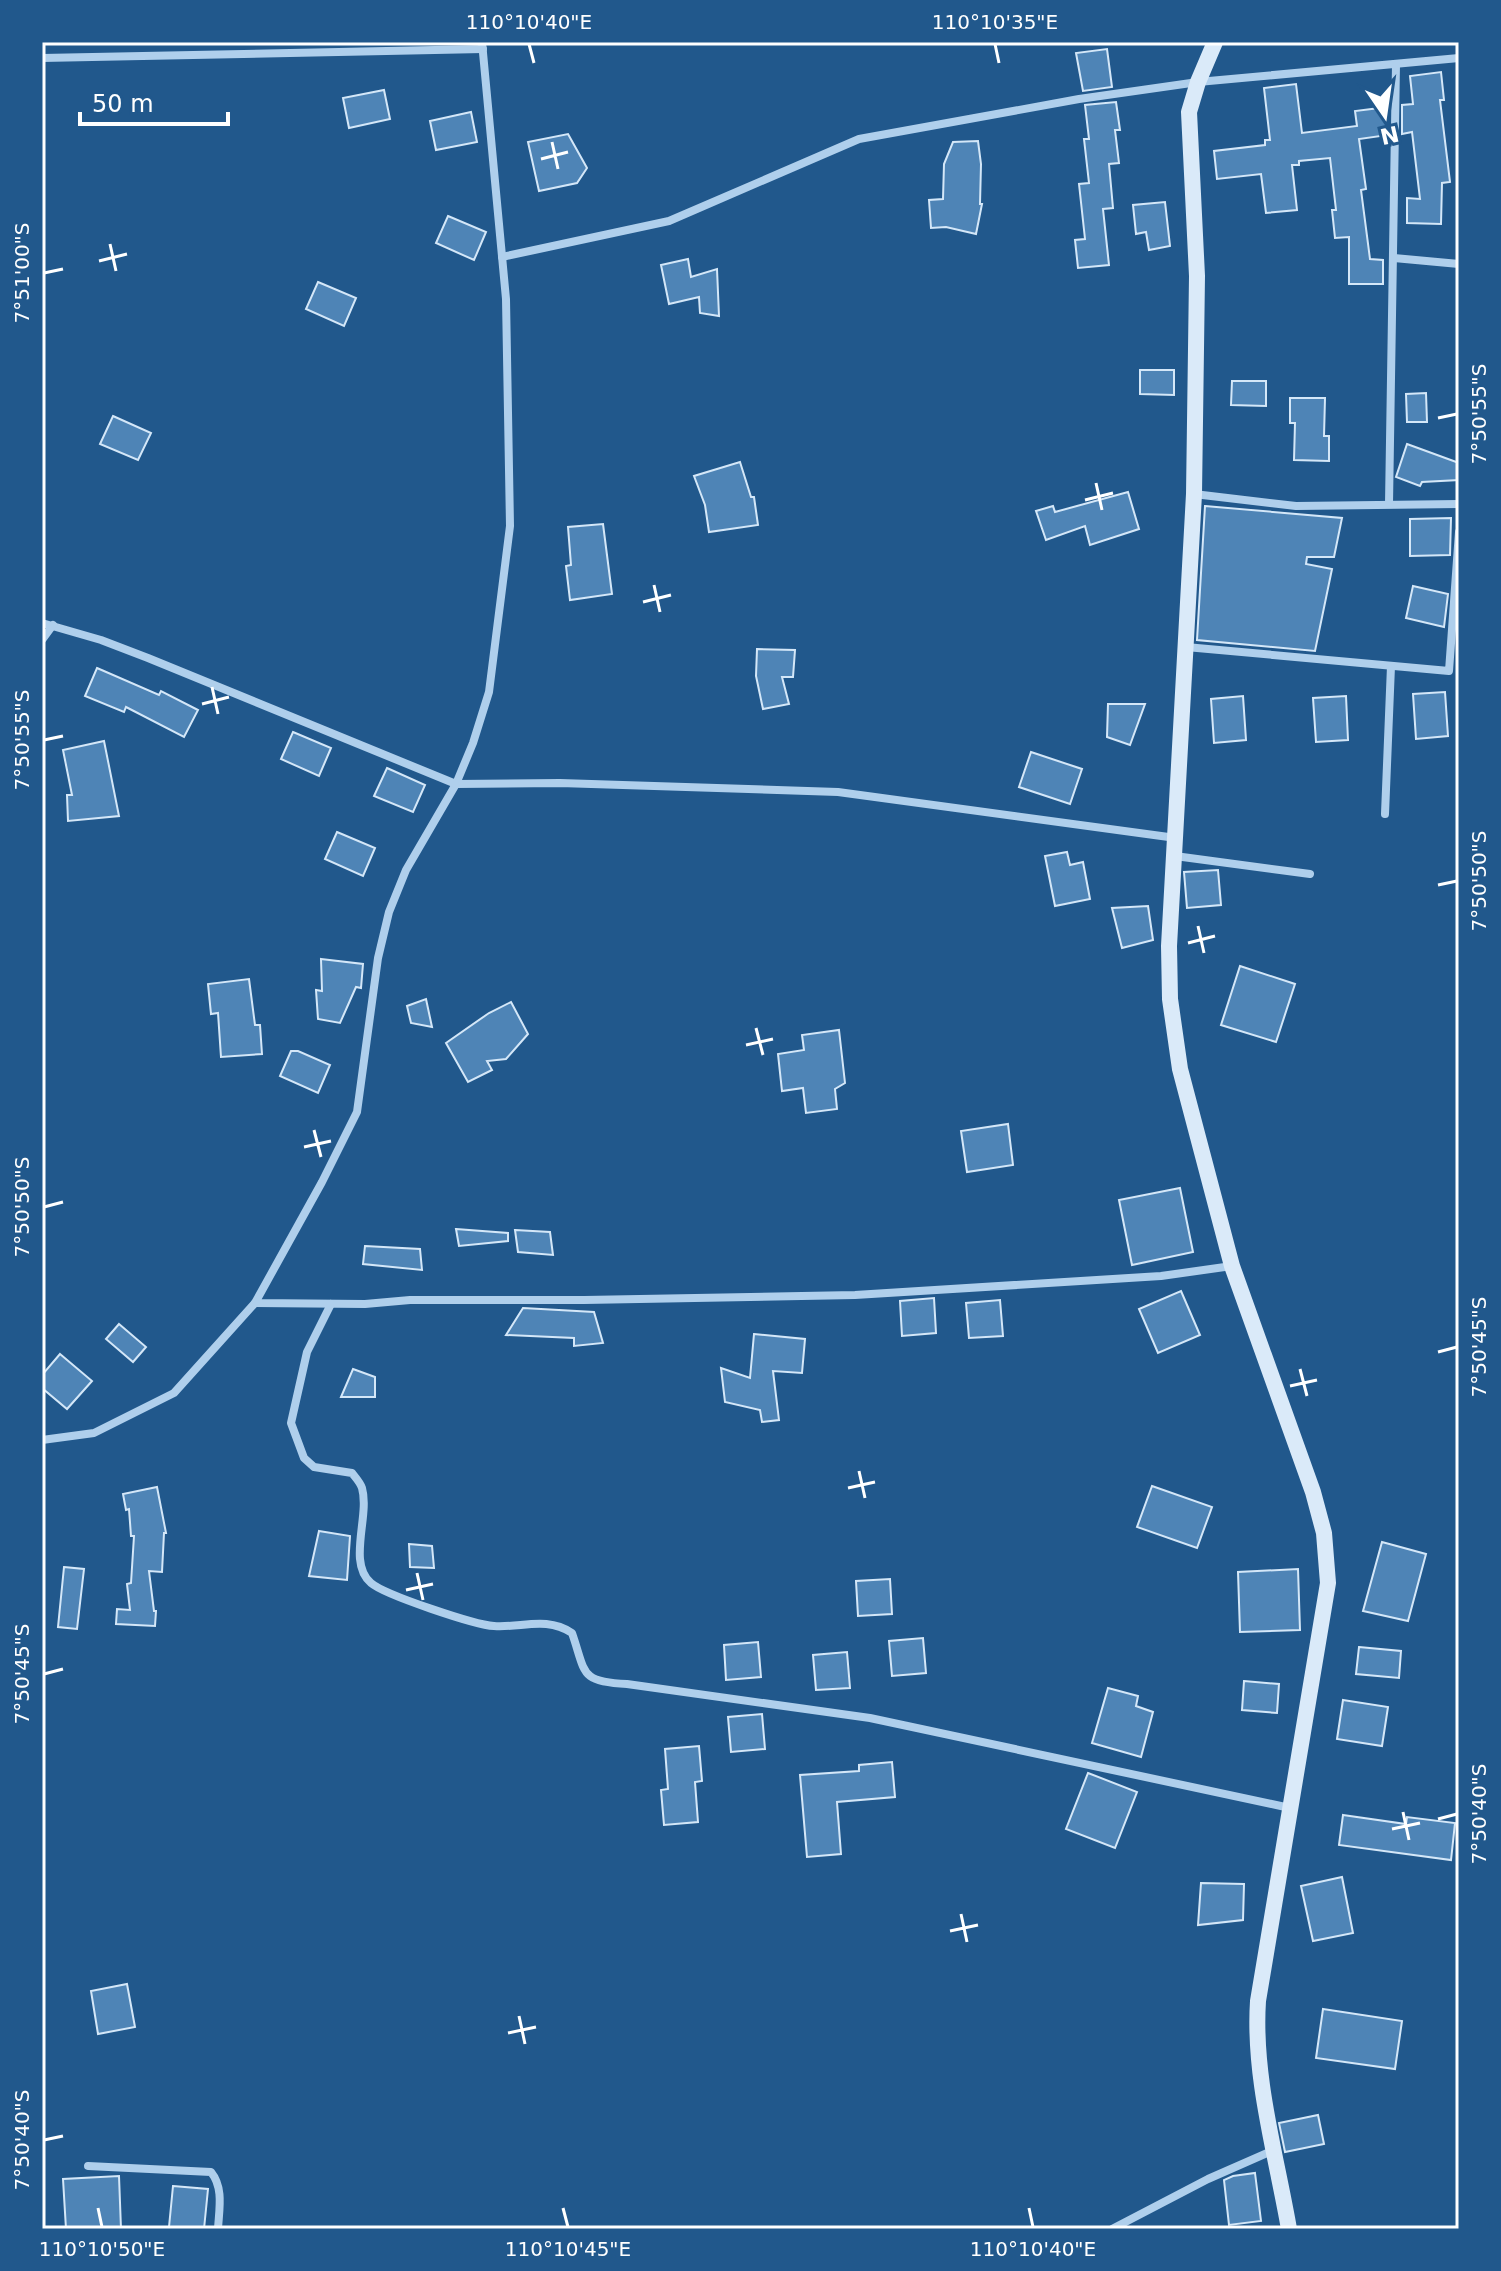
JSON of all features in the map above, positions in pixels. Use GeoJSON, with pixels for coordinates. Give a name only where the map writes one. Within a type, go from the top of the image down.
{"type":"FeatureCollection","features":[{"type":"Feature","properties":{"kind":"street"},"geometry":{"type":"LineString","coordinates":[[1215,42],[1189,112],[1197,276],[1194,494],[1169,946],[1170,999],[1180,1069],[1232,1266],[1313,1492],[1324,1533],[1328,1583],[1258,2001],[1256,2034],[1289,2229]]}},
{"type":"Feature","properties":{"kind":"street"},"geometry":{"type":"LineString","coordinates":[[42,58],[483,46],[506,299],[510,526],[489,692],[456,784],[406,870],[389,912],[378,958],[357,1112],[322,1182],[255,1303],[174,1393],[94,1433],[42,1440]]}},
{"type":"Feature","properties":{"kind":"street"},"geometry":{"type":"LineString","coordinates":[[502,257],[669,221],[859,139],[1079,99],[1198,82],[1459,58]]}},
{"type":"Feature","properties":{"kind":"street"},"geometry":{"type":"LineString","coordinates":[[1389,504],[1396,64]]}},
{"type":"Feature","properties":{"kind":"street"},"geometry":{"type":"LineString","coordinates":[[1394,258],[1459,264]]}},
{"type":"Feature","properties":{"kind":"street"},"geometry":{"type":"LineString","coordinates":[[1194,494],[1296,506],[1459,504]]}},
{"type":"Feature","properties":{"kind":"street"},"geometry":{"type":"LineString","coordinates":[[1186,647],[1449,671],[1459,532]]}},
{"type":"Feature","properties":{"kind":"street"},"geometry":{"type":"LineString","coordinates":[[42,623],[148,658],[456,784],[560,783],[838,792],[1176,838]]}},
{"type":"Feature","properties":{"kind":"street"},"geometry":{"type":"LineString","coordinates":[[42,640],[53,625]]}},
{"type":"Feature","properties":{"kind":"street"},"geometry":{"type":"LineString","coordinates":[[1385,814],[1391,666]]}},
{"type":"Feature","properties":{"kind":"street"},"geometry":{"type":"LineString","coordinates":[[1175,856],[1310,874]]}},
{"type":"Feature","properties":{"kind":"street"},"geometry":{"type":"LineString","coordinates":[[255,1303],[365,1304],[410,1300],[629,1300],[855,1295],[1161,1276],[1232,1266]]}},
{"type":"Feature","properties":{"kind":"street"},"geometry":{"type":"LineString","coordinates":[[331,1304],[307,1352],[291,1423],[304,1458],[314,1467],[352,1473],[362,1485],[364,1513],[359,1557],[363,1572],[372,1584],[432,1609],[492,1626],[551,1623],[564,1628],[572,1633],[580,1663],[589,1678],[602,1683],[669,1689],[870,1718],[1290,1808]]}},
{"type":"Feature","properties":{"kind":"street"},"geometry":{"type":"LineString","coordinates":[[1112,2229],[1208,2179],[1275,2150]]}},
{"type":"Feature","properties":{"kind":"street"},"geometry":{"type":"LineString","coordinates":[[88,2166],[211,2172],[217,2180],[219,2194],[218,2229]]}},
{"type":"Feature","properties":{"kind":"building"},"geometry":{"type":"Polygon","coordinates":[[[1107,49],[1112,87],[1083,91],[1076,53],[1107,49]]]}},
{"type":"Feature","properties":{"kind":"building"},"geometry":{"type":"Polygon","coordinates":[[[1441,72],[1444,100],[1440,100],[1450,182],[1442,183],[1441,224],[1407,223],[1407,198],[1420,199],[1412,132],[1402,134],[1402,105],[1413,104],[1410,76],[1441,72]]]}},
{"type":"Feature","properties":{"kind":"building"},"geometry":{"type":"Polygon","coordinates":[[[1296,84],[1302,133],[1357,126],[1355,111],[1388,107],[1388,135],[1359,139],[1366,189],[1361,190],[1370,259],[1383,260],[1383,284],[1349,284],[1349,237],[1335,238],[1332,210],[1336,210],[1330,158],[1299,161],[1299,165],[1292,165],[1297,210],[1266,213],[1261,174],[1217,179],[1214,151],[1265,145],[1265,140],[1270,140],[1264,88],[1296,84]]]}},
{"type":"Feature","properties":{"kind":"building"},"geometry":{"type":"Polygon","coordinates":[[[384,90],[390,119],[349,128],[343,98],[384,90]]]}},
{"type":"Feature","properties":{"kind":"building"},"geometry":{"type":"Polygon","coordinates":[[[1116,102],[1120,130],[1115,130],[1119,163],[1109,164],[1113,208],[1103,209],[1109,265],[1078,268],[1075,240],[1085,239],[1079,184],[1089,183],[1084,139],[1089,139],[1085,105],[1116,102]]]}},
{"type":"Feature","properties":{"kind":"building"},"geometry":{"type":"Polygon","coordinates":[[[471,112],[477,142],[436,150],[430,121],[471,112]]]}},
{"type":"Feature","properties":{"kind":"building"},"geometry":{"type":"Polygon","coordinates":[[[568,134],[587,168],[577,183],[539,191],[528,142],[568,134]]]}},
{"type":"Feature","properties":{"kind":"building"},"geometry":{"type":"Polygon","coordinates":[[[978,141],[982,204],[976,234],[946,227],[931,228],[929,200],[943,199],[944,164],[953,142],[978,141]]]}},
{"type":"Feature","properties":{"kind":"building"},"geometry":{"type":"Polygon","coordinates":[[[1165,202],[1170,246],[1149,250],[1146,232],[1136,234],[1133,205],[1165,202]]]}},
{"type":"Feature","properties":{"kind":"building"},"geometry":{"type":"Polygon","coordinates":[[[448,216],[486,232],[474,260],[436,243],[448,216]]]}},
{"type":"Feature","properties":{"kind":"building"},"geometry":{"type":"Polygon","coordinates":[[[688,259],[691,277],[717,269],[719,316],[700,313],[699,297],[669,304],[661,265],[688,259]]]}},
{"type":"Feature","properties":{"kind":"building"},"geometry":{"type":"Polygon","coordinates":[[[318,282],[356,298],[344,326],[306,309],[318,282]]]}},
{"type":"Feature","properties":{"kind":"building"},"geometry":{"type":"Polygon","coordinates":[[[1140,370],[1174,370],[1174,395],[1140,394],[1140,370]]]}},
{"type":"Feature","properties":{"kind":"building"},"geometry":{"type":"Polygon","coordinates":[[[1232,381],[1266,381],[1266,406],[1231,405],[1232,381]]]}},
{"type":"Feature","properties":{"kind":"building"},"geometry":{"type":"Polygon","coordinates":[[[1426,393],[1427,422],[1407,422],[1406,394],[1426,393]]]}},
{"type":"Feature","properties":{"kind":"building"},"geometry":{"type":"Polygon","coordinates":[[[1290,398],[1325,398],[1324,436],[1329,436],[1329,461],[1294,460],[1295,423],[1290,423],[1290,398]]]}},
{"type":"Feature","properties":{"kind":"building"},"geometry":{"type":"Polygon","coordinates":[[[113,416],[151,433],[138,460],[100,444],[113,416]]]}},
{"type":"Feature","properties":{"kind":"building"},"geometry":{"type":"Polygon","coordinates":[[[1407,444],[1459,463],[1459,480],[1422,482],[1420,486],[1396,477],[1407,444]]]}},
{"type":"Feature","properties":{"kind":"building"},"geometry":{"type":"Polygon","coordinates":[[[740,462],[751,497],[754,497],[758,525],[709,532],[705,505],[694,476],[740,462]]]}},
{"type":"Feature","properties":{"kind":"building"},"geometry":{"type":"Polygon","coordinates":[[[1128,492],[1139,529],[1090,545],[1085,526],[1046,540],[1036,511],[1053,506],[1055,512],[1128,492]]]}},
{"type":"Feature","properties":{"kind":"building"},"geometry":{"type":"Polygon","coordinates":[[[1205,506],[1342,518],[1334,557],[1307,557],[1306,564],[1332,569],[1315,651],[1197,640],[1205,506]]]}},
{"type":"Feature","properties":{"kind":"building"},"geometry":{"type":"Polygon","coordinates":[[[1451,518],[1450,555],[1410,556],[1410,519],[1451,518]]]}},
{"type":"Feature","properties":{"kind":"building"},"geometry":{"type":"Polygon","coordinates":[[[603,524],[612,594],[570,600],[566,566],[571,565],[568,527],[603,524]]]}},
{"type":"Feature","properties":{"kind":"building"},"geometry":{"type":"Polygon","coordinates":[[[1413,586],[1448,594],[1444,627],[1406,618],[1413,586]]]}},
{"type":"Feature","properties":{"kind":"building"},"geometry":{"type":"Polygon","coordinates":[[[757,649],[795,650],[793,677],[782,677],[789,704],[763,709],[756,676],[757,649]]]}},
{"type":"Feature","properties":{"kind":"building"},"geometry":{"type":"Polygon","coordinates":[[[97,668],[159,695],[161,691],[198,710],[184,737],[126,707],[124,712],[85,696],[97,668]]]}},
{"type":"Feature","properties":{"kind":"building"},"geometry":{"type":"Polygon","coordinates":[[[1445,692],[1448,736],[1416,739],[1413,694],[1445,692]]]}},
{"type":"Feature","properties":{"kind":"building"},"geometry":{"type":"Polygon","coordinates":[[[1243,696],[1246,740],[1214,743],[1211,699],[1243,696]]]}},
{"type":"Feature","properties":{"kind":"building"},"geometry":{"type":"Polygon","coordinates":[[[1346,696],[1348,740],[1316,742],[1313,698],[1346,696]]]}},
{"type":"Feature","properties":{"kind":"building"},"geometry":{"type":"Polygon","coordinates":[[[1108,704],[1145,704],[1130,745],[1107,737],[1108,704]]]}},
{"type":"Feature","properties":{"kind":"building"},"geometry":{"type":"Polygon","coordinates":[[[293,732],[331,748],[319,776],[281,759],[293,732]]]}},
{"type":"Feature","properties":{"kind":"building"},"geometry":{"type":"Polygon","coordinates":[[[104,741],[119,816],[68,821],[67,795],[72,795],[63,750],[104,741]]]}},
{"type":"Feature","properties":{"kind":"building"},"geometry":{"type":"Polygon","coordinates":[[[1031,752],[1082,769],[1070,804],[1019,787],[1031,752]]]}},
{"type":"Feature","properties":{"kind":"building"},"geometry":{"type":"Polygon","coordinates":[[[387,768],[425,785],[413,812],[374,796],[387,768]]]}},
{"type":"Feature","properties":{"kind":"building"},"geometry":{"type":"Polygon","coordinates":[[[337,832],[375,848],[363,876],[325,859],[337,832]]]}},
{"type":"Feature","properties":{"kind":"building"},"geometry":{"type":"Polygon","coordinates":[[[1067,852],[1070,865],[1083,862],[1090,899],[1055,906],[1045,856],[1067,852]]]}},
{"type":"Feature","properties":{"kind":"building"},"geometry":{"type":"Polygon","coordinates":[[[1218,870],[1221,905],[1187,908],[1184,872],[1218,870]]]}},
{"type":"Feature","properties":{"kind":"building"},"geometry":{"type":"Polygon","coordinates":[[[1148,906],[1153,940],[1122,948],[1112,908],[1148,906]]]}},
{"type":"Feature","properties":{"kind":"building"},"geometry":{"type":"Polygon","coordinates":[[[321,959],[363,964],[361,988],[356,987],[340,1023],[318,1019],[316,990],[322,991],[321,959]]]}},
{"type":"Feature","properties":{"kind":"building"},"geometry":{"type":"Polygon","coordinates":[[[1240,966],[1295,984],[1276,1042],[1221,1025],[1240,966]]]}},
{"type":"Feature","properties":{"kind":"building"},"geometry":{"type":"Polygon","coordinates":[[[249,979],[255,1025],[260,1025],[262,1054],[221,1057],[218,1013],[211,1014],[208,984],[249,979]]]}},
{"type":"Feature","properties":{"kind":"building"},"geometry":{"type":"Polygon","coordinates":[[[426,999],[432,1027],[411,1023],[407,1006],[426,999]]]}},
{"type":"Feature","properties":{"kind":"building"},"geometry":{"type":"Polygon","coordinates":[[[511,1002],[528,1034],[506,1059],[487,1061],[492,1070],[468,1082],[446,1043],[489,1013],[511,1002]]]}},
{"type":"Feature","properties":{"kind":"building"},"geometry":{"type":"Polygon","coordinates":[[[839,1030],[845,1083],[835,1089],[837,1109],[806,1113],[803,1088],[782,1091],[778,1054],[804,1050],[802,1035],[839,1030]]]}},
{"type":"Feature","properties":{"kind":"building"},"geometry":{"type":"Polygon","coordinates":[[[291,1051],[330,1065],[318,1093],[280,1076],[291,1051]]]}},
{"type":"Feature","properties":{"kind":"building"},"geometry":{"type":"Polygon","coordinates":[[[1008,1124],[1013,1165],[967,1172],[961,1131],[1008,1124]]]}},
{"type":"Feature","properties":{"kind":"building"},"geometry":{"type":"Polygon","coordinates":[[[1180,1188],[1193,1252],[1132,1265],[1119,1200],[1180,1188]]]}},
{"type":"Feature","properties":{"kind":"building"},"geometry":{"type":"Polygon","coordinates":[[[456,1229],[508,1233],[508,1241],[459,1246],[456,1229]]]}},
{"type":"Feature","properties":{"kind":"building"},"geometry":{"type":"Polygon","coordinates":[[[515,1230],[550,1232],[553,1255],[518,1252],[515,1230]]]}},
{"type":"Feature","properties":{"kind":"building"},"geometry":{"type":"Polygon","coordinates":[[[365,1246],[420,1249],[422,1270],[363,1264],[365,1246]]]}},
{"type":"Feature","properties":{"kind":"building"},"geometry":{"type":"Polygon","coordinates":[[[1181,1291],[1200,1335],[1158,1353],[1139,1309],[1181,1291]]]}},
{"type":"Feature","properties":{"kind":"building"},"geometry":{"type":"Polygon","coordinates":[[[934,1298],[936,1333],[902,1336],[900,1301],[934,1298]]]}},
{"type":"Feature","properties":{"kind":"building"},"geometry":{"type":"Polygon","coordinates":[[[1000,1300],[1003,1336],[969,1338],[966,1303],[1000,1300]]]}},
{"type":"Feature","properties":{"kind":"building"},"geometry":{"type":"Polygon","coordinates":[[[523,1308],[594,1312],[603,1343],[574,1346],[574,1338],[506,1335],[523,1308]]]}},
{"type":"Feature","properties":{"kind":"building"},"geometry":{"type":"Polygon","coordinates":[[[119,1324],[146,1347],[133,1362],[106,1339],[119,1324]]]}},
{"type":"Feature","properties":{"kind":"building"},"geometry":{"type":"Polygon","coordinates":[[[754,1334],[805,1339],[802,1373],[773,1371],[779,1420],[762,1422],[760,1410],[725,1402],[721,1368],[750,1378],[754,1334]]]}},
{"type":"Feature","properties":{"kind":"building"},"geometry":{"type":"Polygon","coordinates":[[[60,1354],[92,1381],[67,1409],[42,1388],[42,1375],[60,1354]]]}},
{"type":"Feature","properties":{"kind":"building"},"geometry":{"type":"Polygon","coordinates":[[[353,1369],[375,1377],[375,1397],[341,1397],[353,1369]]]}},
{"type":"Feature","properties":{"kind":"building"},"geometry":{"type":"Polygon","coordinates":[[[1152,1486],[1212,1507],[1197,1548],[1137,1527],[1152,1486]]]}},
{"type":"Feature","properties":{"kind":"building"},"geometry":{"type":"Polygon","coordinates":[[[157,1487],[166,1533],[162,1572],[149,1571],[156,1611],[155,1626],[116,1624],[117,1609],[130,1610],[127,1584],[131,1583],[134,1536],[131,1536],[129,1509],[126,1510],[123,1494],[157,1487]]]}},
{"type":"Feature","properties":{"kind":"building"},"geometry":{"type":"Polygon","coordinates":[[[319,1531],[350,1536],[347,1580],[309,1576],[319,1531]]]}},
{"type":"Feature","properties":{"kind":"building"},"geometry":{"type":"Polygon","coordinates":[[[1382,1542],[1426,1554],[1408,1621],[1363,1611],[1382,1542]]]}},
{"type":"Feature","properties":{"kind":"building"},"geometry":{"type":"Polygon","coordinates":[[[409,1544],[432,1546],[434,1568],[410,1567],[409,1544]]]}},
{"type":"Feature","properties":{"kind":"building"},"geometry":{"type":"Polygon","coordinates":[[[64,1567],[84,1569],[77,1629],[58,1627],[64,1567]]]}},
{"type":"Feature","properties":{"kind":"building"},"geometry":{"type":"Polygon","coordinates":[[[1298,1569],[1300,1630],[1240,1632],[1238,1572],[1298,1569]]]}},
{"type":"Feature","properties":{"kind":"building"},"geometry":{"type":"Polygon","coordinates":[[[890,1579],[892,1614],[858,1616],[856,1581],[890,1579]]]}},
{"type":"Feature","properties":{"kind":"building"},"geometry":{"type":"Polygon","coordinates":[[[923,1638],[926,1673],[892,1676],[889,1641],[923,1638]]]}},
{"type":"Feature","properties":{"kind":"building"},"geometry":{"type":"Polygon","coordinates":[[[758,1642],[761,1677],[726,1680],[724,1645],[758,1642]]]}},
{"type":"Feature","properties":{"kind":"building"},"geometry":{"type":"Polygon","coordinates":[[[1359,1647],[1401,1651],[1399,1678],[1356,1674],[1359,1647]]]}},
{"type":"Feature","properties":{"kind":"building"},"geometry":{"type":"Polygon","coordinates":[[[847,1652],[850,1688],[816,1690],[813,1655],[847,1652]]]}},
{"type":"Feature","properties":{"kind":"building"},"geometry":{"type":"Polygon","coordinates":[[[1244,1681],[1279,1684],[1277,1713],[1242,1710],[1244,1681]]]}},
{"type":"Feature","properties":{"kind":"building"},"geometry":{"type":"Polygon","coordinates":[[[1108,1688],[1138,1696],[1136,1706],[1153,1712],[1141,1757],[1092,1743],[1108,1688]]]}},
{"type":"Feature","properties":{"kind":"building"},"geometry":{"type":"Polygon","coordinates":[[[1343,1700],[1388,1707],[1382,1746],[1337,1739],[1343,1700]]]}},
{"type":"Feature","properties":{"kind":"building"},"geometry":{"type":"Polygon","coordinates":[[[762,1714],[765,1749],[731,1752],[728,1717],[762,1714]]]}},
{"type":"Feature","properties":{"kind":"building"},"geometry":{"type":"Polygon","coordinates":[[[699,1746],[702,1781],[695,1782],[698,1822],[664,1825],[661,1790],[668,1789],[665,1749],[699,1746]]]}},
{"type":"Feature","properties":{"kind":"building"},"geometry":{"type":"Polygon","coordinates":[[[892,1762],[895,1797],[837,1802],[841,1854],[807,1857],[800,1775],[859,1771],[859,1765],[892,1762]]]}},
{"type":"Feature","properties":{"kind":"building"},"geometry":{"type":"Polygon","coordinates":[[[1088,1773],[1137,1792],[1115,1848],[1066,1829],[1088,1773]]]}},
{"type":"Feature","properties":{"kind":"building"},"geometry":{"type":"Polygon","coordinates":[[[1343,1815],[1406,1824],[1407,1817],[1455,1823],[1451,1860],[1339,1845],[1343,1815]]]}},
{"type":"Feature","properties":{"kind":"building"},"geometry":{"type":"Polygon","coordinates":[[[1342,1877],[1353,1933],[1313,1941],[1301,1886],[1342,1877]]]}},
{"type":"Feature","properties":{"kind":"building"},"geometry":{"type":"Polygon","coordinates":[[[1201,1883],[1244,1884],[1243,1920],[1198,1925],[1201,1883]]]}},
{"type":"Feature","properties":{"kind":"building"},"geometry":{"type":"Polygon","coordinates":[[[127,1984],[135,2027],[98,2034],[91,1991],[127,1984]]]}},
{"type":"Feature","properties":{"kind":"building"},"geometry":{"type":"Polygon","coordinates":[[[1323,2009],[1402,2021],[1395,2069],[1316,2058],[1323,2009]]]}},
{"type":"Feature","properties":{"kind":"building"},"geometry":{"type":"Polygon","coordinates":[[[1318,2115],[1324,2144],[1285,2152],[1279,2123],[1318,2115]]]}},
{"type":"Feature","properties":{"kind":"building"},"geometry":{"type":"Polygon","coordinates":[[[1255,2173],[1261,2221],[1229,2225],[1224,2180],[1255,2173]]]}},
{"type":"Feature","properties":{"kind":"building"},"geometry":{"type":"Polygon","coordinates":[[[119,2176],[121,2229],[66,2229],[63,2179],[119,2176]]]}},
{"type":"Feature","properties":{"kind":"building"},"geometry":{"type":"Polygon","coordinates":[[[173,2186],[208,2189],[204,2229],[169,2227],[173,2186]]]}}]}
